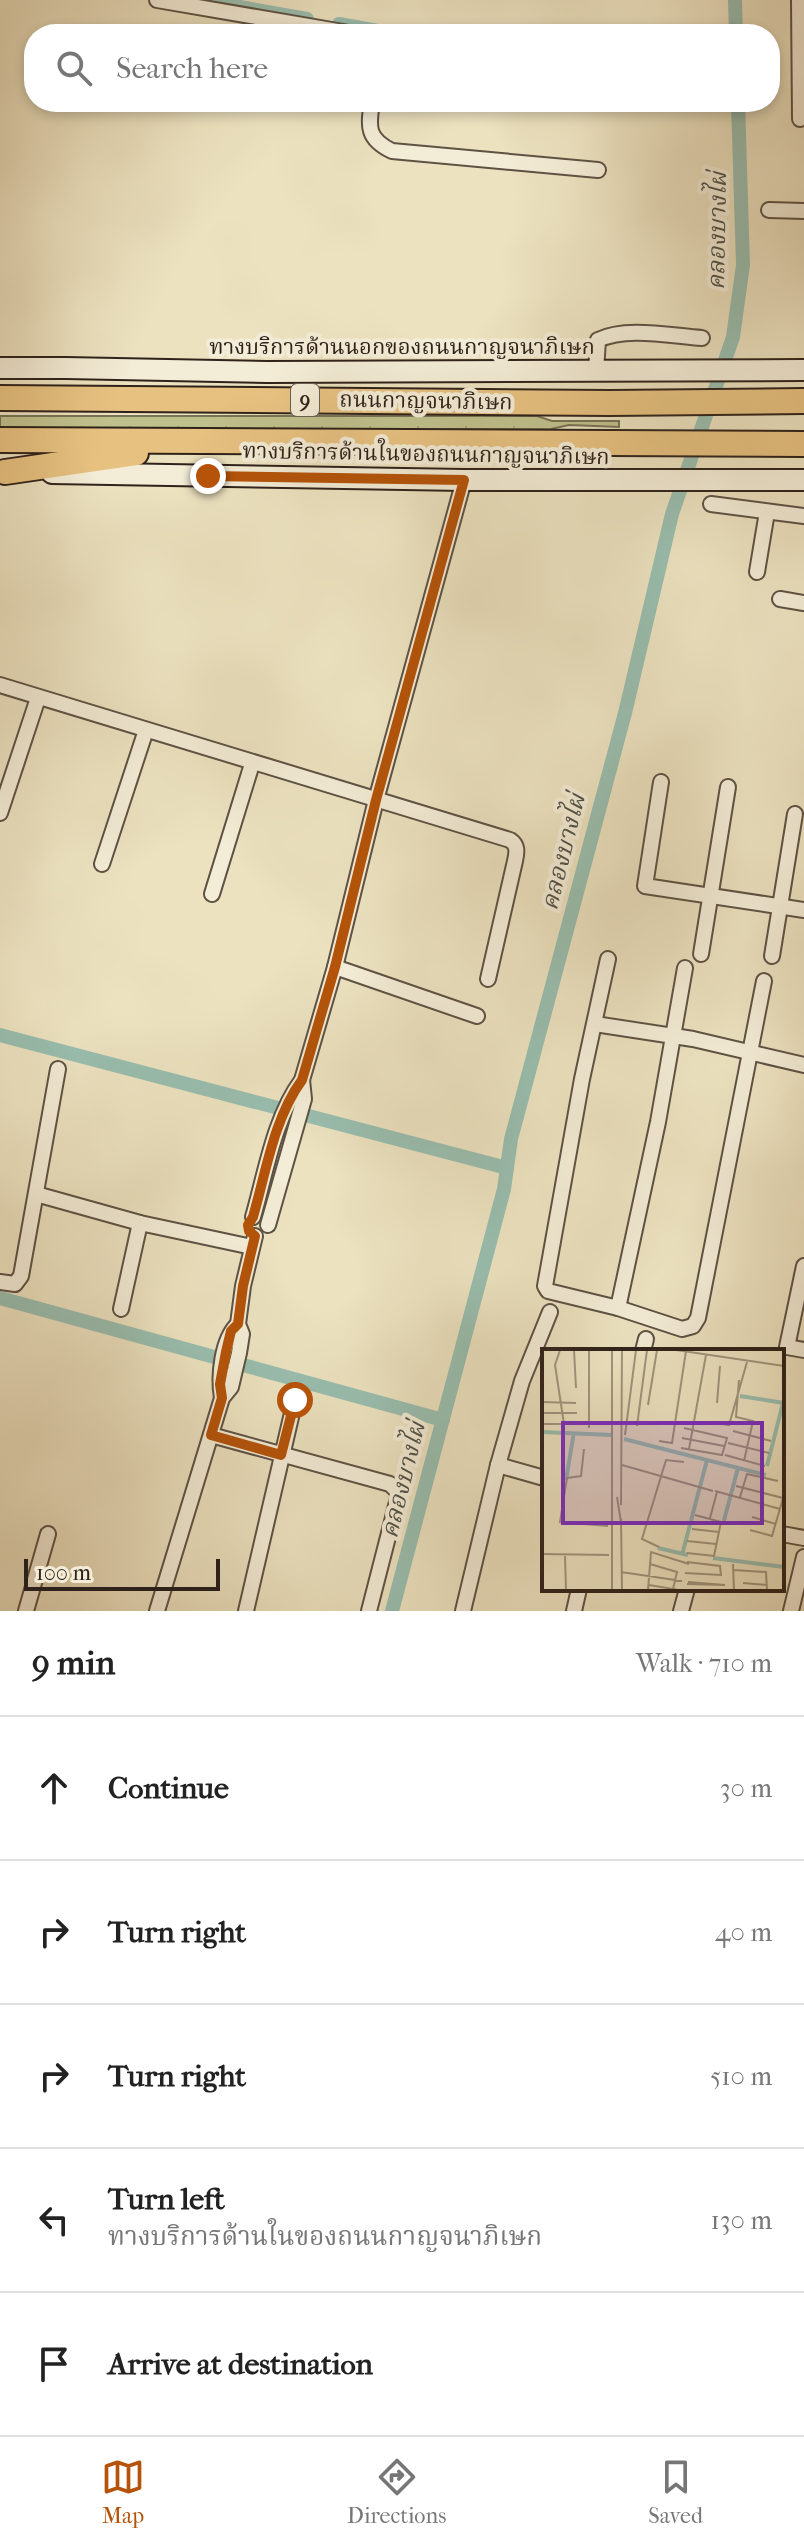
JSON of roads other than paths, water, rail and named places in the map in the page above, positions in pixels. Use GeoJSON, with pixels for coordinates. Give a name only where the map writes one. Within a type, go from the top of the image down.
{"type":"FeatureCollection","features":[{"type":"Feature","properties":{"kind":"highway","name":"ถนนกาญจนาภิเษก"},"geometry":{"type":"LineString","coordinates":[[8,397],[610,403],[802,401]]}},
{"type":"Feature","properties":{"kind":"highway","name":"ถนนกาญจนาภิเษก"},"geometry":{"type":"LineString","coordinates":[[0,440],[796,444]]}},
{"type":"Feature","properties":{"kind":"highway"},"geometry":{"type":"LineString","coordinates":[[2,472],[209,441]]}},
{"type":"Feature","properties":{"kind":"main road","name":"ทางบริการด้านนอกของถนนกาญจนาภิเษก"},"geometry":{"type":"LineString","coordinates":[[0,368],[267,372],[804,370]]}},
{"type":"Feature","properties":{"kind":"main road","name":"ทางบริการด้านในของถนนกาญจนาภิเษก"},"geometry":{"type":"LineString","coordinates":[[2,472],[464,480],[804,480]]}},
{"type":"Feature","properties":{"kind":"street"},"geometry":{"type":"LineString","coordinates":[[157,0],[297,24]]}},
{"type":"Feature","properties":{"kind":"street"},"geometry":{"type":"LineString","coordinates":[[800,119],[801,8]]}},
{"type":"Feature","properties":{"kind":"street"},"geometry":{"type":"LineString","coordinates":[[370,112],[371,134],[379,145],[392,151],[598,170]]}},
{"type":"Feature","properties":{"kind":"street"},"geometry":{"type":"LineString","coordinates":[[769,210],[804,211]]}},
{"type":"Feature","properties":{"kind":"street"},"geometry":{"type":"LineString","coordinates":[[596,371],[598,340],[610,334],[702,338]]}},
{"type":"Feature","properties":{"kind":"street"},"geometry":{"type":"LineString","coordinates":[[157,1611],[222,1398],[220,1384],[227,1374],[232,1352],[231,1331],[238,1324],[253,1241],[249,1222],[271,1150],[288,1124],[335,967],[376,800],[464,480]]}},
{"type":"Feature","properties":{"kind":"street"},"geometry":{"type":"LineString","coordinates":[[711,504],[804,516]]}},
{"type":"Feature","properties":{"kind":"street"},"geometry":{"type":"LineString","coordinates":[[757,572],[767,512]]}},
{"type":"Feature","properties":{"kind":"street"},"geometry":{"type":"LineString","coordinates":[[780,599],[804,603]]}},
{"type":"Feature","properties":{"kind":"street"},"geometry":{"type":"LineString","coordinates":[[0,685],[515,843],[517,851],[488,979]]}},
{"type":"Feature","properties":{"kind":"street"},"geometry":{"type":"LineString","coordinates":[[0,813],[38,698]]}},
{"type":"Feature","properties":{"kind":"street"},"geometry":{"type":"LineString","coordinates":[[102,864],[146,730]]}},
{"type":"Feature","properties":{"kind":"street"},"geometry":{"type":"LineString","coordinates":[[212,894],[252,764]]}},
{"type":"Feature","properties":{"kind":"street"},"geometry":{"type":"LineString","coordinates":[[661,782],[645,886],[804,910]]}},
{"type":"Feature","properties":{"kind":"street"},"geometry":{"type":"LineString","coordinates":[[701,954],[728,787]]}},
{"type":"Feature","properties":{"kind":"street"},"geometry":{"type":"LineString","coordinates":[[772,956],[795,814]]}},
{"type":"Feature","properties":{"kind":"street"},"geometry":{"type":"LineString","coordinates":[[608,959],[582,1079],[545,1281],[548,1291],[618,1308],[682,1329],[693,1326],[698,1318],[764,981]]}},
{"type":"Feature","properties":{"kind":"street"},"geometry":{"type":"LineString","coordinates":[[335,967],[477,1016]]}},
{"type":"Feature","properties":{"kind":"street"},"geometry":{"type":"LineString","coordinates":[[618,1308],[646,1182],[685,968]]}},
{"type":"Feature","properties":{"kind":"street"},"geometry":{"type":"LineString","coordinates":[[595,1024],[673,1036],[804,1065]]}},
{"type":"Feature","properties":{"kind":"street"},"geometry":{"type":"LineString","coordinates":[[0,1282],[19,1282],[58,1069]]}},
{"type":"Feature","properties":{"kind":"street"},"geometry":{"type":"LineString","coordinates":[[36,1194],[140,1223],[253,1241],[264,1234],[268,1225],[287,1155],[288,1124]]}},
{"type":"Feature","properties":{"kind":"street"},"geometry":{"type":"LineString","coordinates":[[271,1150],[287,1155]]}},
{"type":"Feature","properties":{"kind":"street"},"geometry":{"type":"LineString","coordinates":[[253,1217],[263,1217],[268,1225]]}},
{"type":"Feature","properties":{"kind":"street"},"geometry":{"type":"LineString","coordinates":[[121,1309],[140,1223]]}},
{"type":"Feature","properties":{"kind":"street"},"geometry":{"type":"LineString","coordinates":[[804,1266],[787,1347],[804,1350]]}},
{"type":"Feature","properties":{"kind":"street"},"geometry":{"type":"LineString","coordinates":[[463,1611],[522,1381],[550,1312]]}},
{"type":"Feature","properties":{"kind":"street"},"geometry":{"type":"LineString","coordinates":[[246,1611],[295,1400]]}},
{"type":"Feature","properties":{"kind":"street"},"geometry":{"type":"LineString","coordinates":[[211,1435],[390,1484],[398,1492],[369,1611]]}},
{"type":"Feature","properties":{"kind":"street"},"geometry":{"type":"LineString","coordinates":[[498,1465],[542,1477]]}},
{"type":"Feature","properties":{"kind":"street"},"geometry":{"type":"LineString","coordinates":[[26,1611],[48,1534]]}},
{"type":"Feature","properties":{"kind":"street"},"geometry":{"type":"LineString","coordinates":[[784,1534],[804,1538]]}},
{"type":"Feature","properties":{"kind":"street"},"geometry":{"type":"LineString","coordinates":[[791,1611],[804,1557]]}},
{"type":"Feature","properties":{"kind":"street"},"geometry":{"type":"LineString","coordinates":[[574,1611],[579,1591]]}},
{"type":"Feature","properties":{"kind":"street"},"geometry":{"type":"LineString","coordinates":[[681,1611],[686,1591]]}},
{"type":"Feature","properties":{"kind":"waterway"},"geometry":{"type":"LineString","coordinates":[[201,0],[307,19]]}},
{"type":"Feature","properties":{"kind":"waterway","name":"คลองบางไผ่"},"geometry":{"type":"LineString","coordinates":[[735,0],[736,24]]}},
{"type":"Feature","properties":{"kind":"waterway","name":"คลองบางไผ่"},"geometry":{"type":"LineString","coordinates":[[392,1611],[504,1189],[511,1139],[625,713],[672,514],[733,337],[743,265],[738,112]]}},
{"type":"Feature","properties":{"kind":"waterway"},"geometry":{"type":"LineString","coordinates":[[0,1035],[507,1168]]}},
{"type":"Feature","properties":{"kind":"waterway"},"geometry":{"type":"LineString","coordinates":[[0,1298],[443,1420]]}}]}
